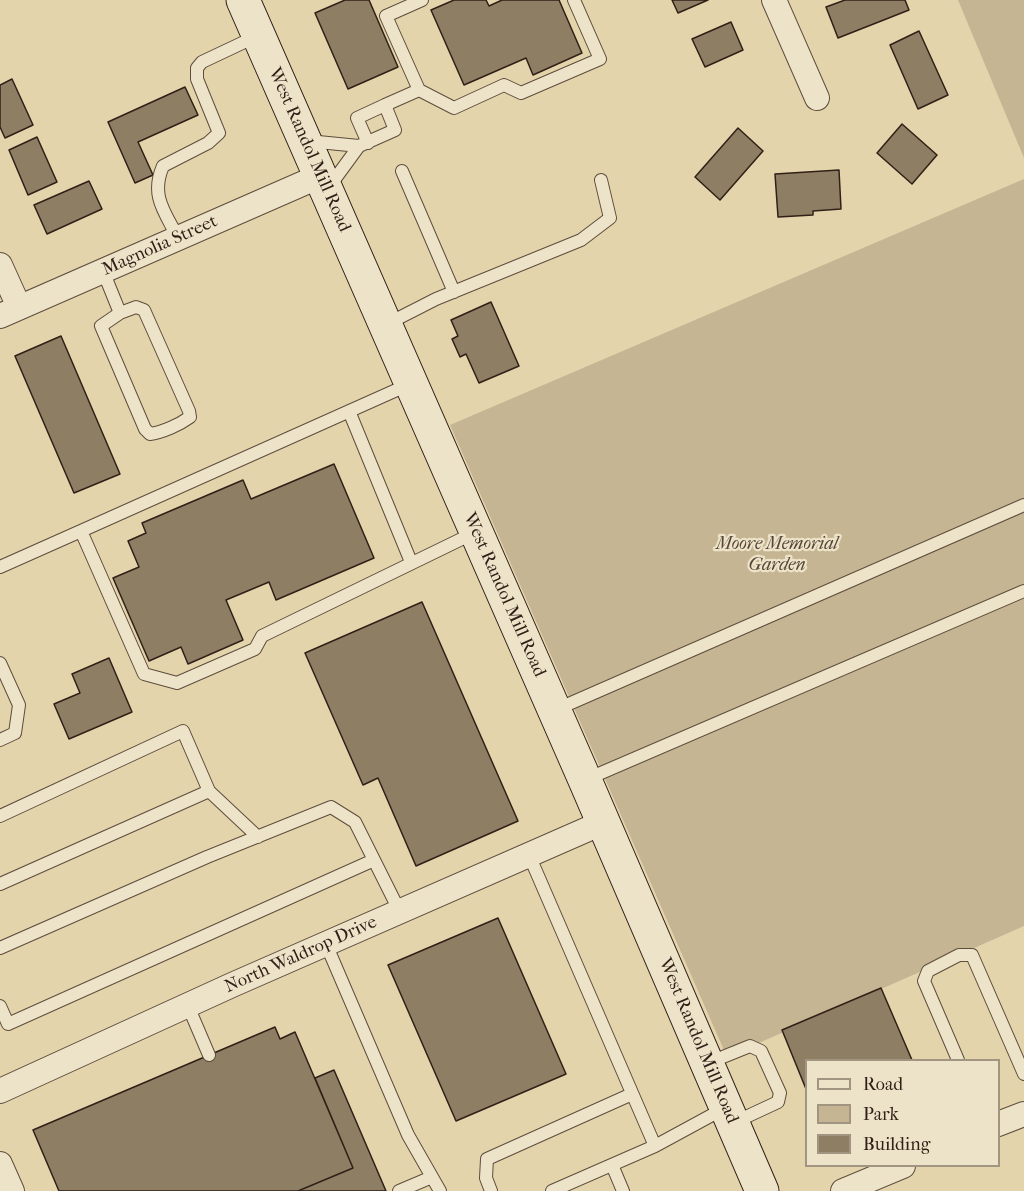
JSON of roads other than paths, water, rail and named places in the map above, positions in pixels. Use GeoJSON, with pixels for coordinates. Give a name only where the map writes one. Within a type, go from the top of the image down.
{"type":"FeatureCollection","features":[{"type":"Feature","properties":{"kind":"main road","name":"West Randol Mill Road"},"geometry":{"type":"LineString","coordinates":[[243,0],[604,822],[762,1191]]}},
{"type":"Feature","properties":{"kind":"street"},"geometry":{"type":"LineString","coordinates":[[774,0],[817,98]]}},
{"type":"Feature","properties":{"kind":"street","name":"Magnolia Street"},"geometry":{"type":"LineString","coordinates":[[10,312],[178,238],[323,183]]}},
{"type":"Feature","properties":{"kind":"street"},"geometry":{"type":"LineString","coordinates":[[0,265],[10,312]]}},
{"type":"Feature","properties":{"kind":"street","name":"North Waldrop Drive"},"geometry":{"type":"LineString","coordinates":[[0,1091],[188,1005],[604,822]]}},
{"type":"Feature","properties":{"kind":"street"},"geometry":{"type":"LineString","coordinates":[[1000,1124],[1024,1113]]}},
{"type":"Feature","properties":{"kind":"street"},"geometry":{"type":"LineString","coordinates":[[0,1164],[12,1191]]}},
{"type":"Feature","properties":{"kind":"street"},"geometry":{"type":"LineString","coordinates":[[843,1191],[901,1167]]}},
{"type":"Feature","properties":{"kind":"lane"},"geometry":{"type":"LineString","coordinates":[[423,0],[386,16],[419,90],[454,108],[504,85],[521,93],[600,59],[574,0]]}},
{"type":"Feature","properties":{"kind":"lane"},"geometry":{"type":"LineString","coordinates":[[178,238],[157,196],[159,176],[163,166],[208,143],[219,133],[197,79],[197,68],[202,62],[258,36]]}},
{"type":"Feature","properties":{"kind":"lane"},"geometry":{"type":"LineString","coordinates":[[364,144],[357,117],[419,90]]}},
{"type":"Feature","properties":{"kind":"lane"},"geometry":{"type":"LineString","coordinates":[[323,183],[364,144],[395,130],[385,105]]}},
{"type":"Feature","properties":{"kind":"lane"},"geometry":{"type":"LineString","coordinates":[[305,141],[364,144]]}},
{"type":"Feature","properties":{"kind":"lane"},"geometry":{"type":"LineString","coordinates":[[402,171],[454,292]]}},
{"type":"Feature","properties":{"kind":"lane"},"geometry":{"type":"LineString","coordinates":[[386,325],[436,299],[581,240],[610,218],[601,180]]}},
{"type":"Feature","properties":{"kind":"lane"},"geometry":{"type":"LineString","coordinates":[[102,271],[120,313]]}},
{"type":"Feature","properties":{"kind":"lane"},"geometry":{"type":"LineString","coordinates":[[136,307],[144,310],[189,411],[190,417],[185,421],[155,433],[150,434],[145,429],[101,326],[120,313],[136,307]]}},
{"type":"Feature","properties":{"kind":"lane"},"geometry":{"type":"LineString","coordinates":[[0,567],[411,383]]}},
{"type":"Feature","properties":{"kind":"lane"},"geometry":{"type":"LineString","coordinates":[[350,411],[411,562]]}},
{"type":"Feature","properties":{"kind":"lane"},"geometry":{"type":"LineString","coordinates":[[555,710],[1024,505]]}},
{"type":"Feature","properties":{"kind":"lane"},"geometry":{"type":"LineString","coordinates":[[81,531],[144,674],[177,683],[255,649],[262,636],[477,532]]}},
{"type":"Feature","properties":{"kind":"lane"},"geometry":{"type":"LineString","coordinates":[[585,780],[1024,591]]}},
{"type":"Feature","properties":{"kind":"lane"},"geometry":{"type":"LineString","coordinates":[[0,663],[20,705],[15,733],[0,740]]}},
{"type":"Feature","properties":{"kind":"lane"},"geometry":{"type":"LineString","coordinates":[[0,816],[183,731],[209,791],[258,837]]}},
{"type":"Feature","properties":{"kind":"lane"},"geometry":{"type":"LineString","coordinates":[[0,884],[209,791]]}},
{"type":"Feature","properties":{"kind":"lane"},"geometry":{"type":"LineString","coordinates":[[0,948],[331,807],[355,822],[400,912]]}},
{"type":"Feature","properties":{"kind":"lane"},"geometry":{"type":"LineString","coordinates":[[529,855],[655,1146]]}},
{"type":"Feature","properties":{"kind":"lane"},"geometry":{"type":"LineString","coordinates":[[0,1006],[8,1024],[374,860]]}},
{"type":"Feature","properties":{"kind":"lane"},"geometry":{"type":"LineString","coordinates":[[326,944],[408,1135],[440,1191]]}},
{"type":"Feature","properties":{"kind":"lane"},"geometry":{"type":"LineString","coordinates":[[958,1059],[924,981],[928,971],[959,955],[972,955],[1024,1074]]}},
{"type":"Feature","properties":{"kind":"lane"},"geometry":{"type":"LineString","coordinates":[[188,1005],[209,1055]]}},
{"type":"Feature","properties":{"kind":"lane"},"geometry":{"type":"LineString","coordinates":[[552,1191],[729,1115],[778,1102],[780,1093],[761,1051],[750,1046],[707,1064]]}},
{"type":"Feature","properties":{"kind":"lane"},"geometry":{"type":"LineString","coordinates":[[491,1191],[486,1178],[487,1159],[633,1094]]}},
{"type":"Feature","properties":{"kind":"lane"},"geometry":{"type":"LineString","coordinates":[[612,1165],[623,1191]]}},
{"type":"Feature","properties":{"kind":"lane"},"geometry":{"type":"LineString","coordinates":[[583,1191],[588,1175]]}},
{"type":"Feature","properties":{"kind":"lane"},"geometry":{"type":"LineString","coordinates":[[399,1191],[432,1177]]}},
{"type":"Feature","properties":{"kind":"park label","name":"Moore Memorial Garden"},"geometry":{"type":"Point","coordinates":[777,555]}}]}
